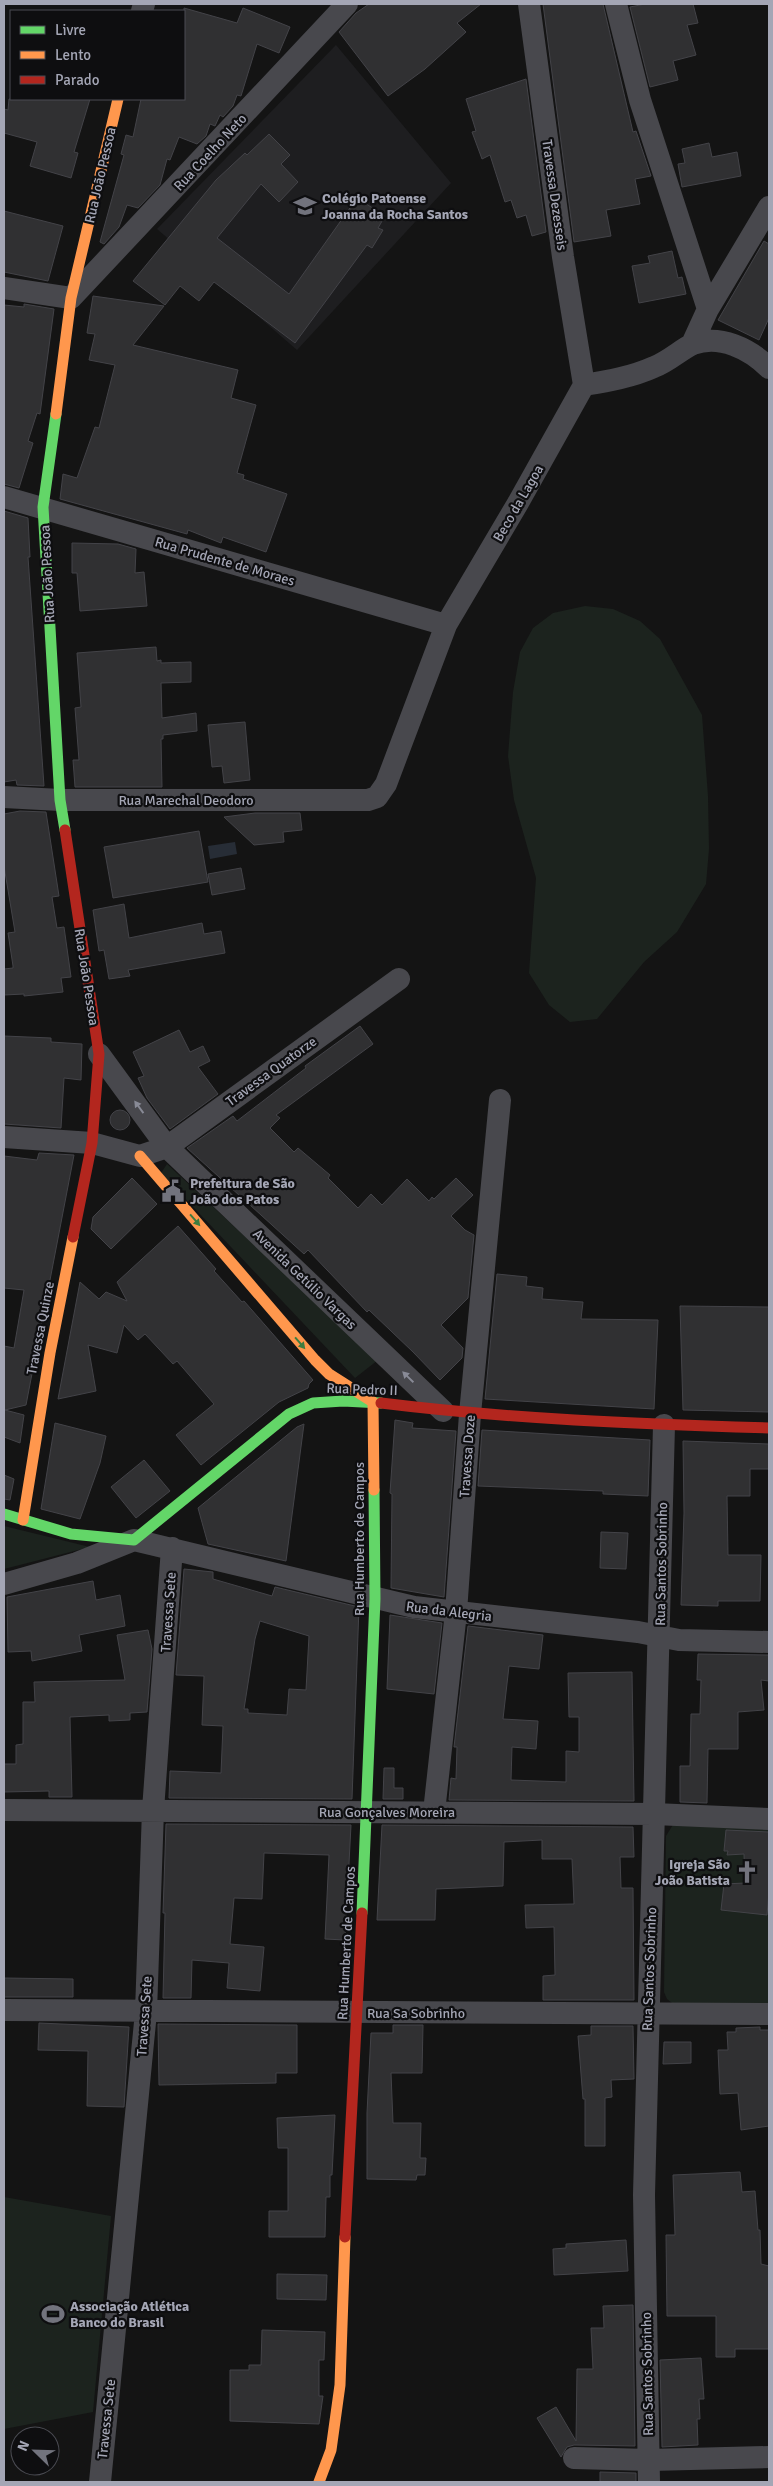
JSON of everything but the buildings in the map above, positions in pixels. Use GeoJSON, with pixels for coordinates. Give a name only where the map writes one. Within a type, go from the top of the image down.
{"type":"FeatureCollection","features":[{"type":"Feature","properties":{"kind":"street","name":"Rua Coelho Neto"},"geometry":{"type":"LineString","coordinates":[[71,298],[347,4]]}},
{"type":"Feature","properties":{"kind":"street","name":"Travessa Dezesseis"},"geometry":{"type":"LineString","coordinates":[[529,4],[563,257],[584,385]]}},
{"type":"Feature","properties":{"kind":"street"},"geometry":{"type":"LineString","coordinates":[[616,4],[640,100],[708,309]]}},
{"type":"Feature","properties":{"kind":"street","name":"Rua João Pessoa"},"geometry":{"type":"LineString","coordinates":[[92,1143],[99,1054],[60,800],[43,507],[71,298],[118,100]]}},
{"type":"Feature","properties":{"kind":"street"},"geometry":{"type":"LineString","coordinates":[[692,344],[708,309],[769,207]]}},
{"type":"Feature","properties":{"kind":"street"},"geometry":{"type":"LineString","coordinates":[[4,288],[71,298]]}},
{"type":"Feature","properties":{"kind":"street"},"geometry":{"type":"LineString","coordinates":[[584,385],[626,377],[674,358],[692,344],[713,340],[729,343],[743,349],[769,368]]}},
{"type":"Feature","properties":{"kind":"street","name":"Beco da Lagoa"},"geometry":{"type":"LineString","coordinates":[[368,800],[377,797],[386,784],[446,626],[584,385]]}},
{"type":"Feature","properties":{"kind":"street","name":"Rua Prudente de Moraes"},"geometry":{"type":"LineString","coordinates":[[4,497],[446,626]]}},
{"type":"Feature","properties":{"kind":"street","name":"Rua Marechal Deodoro"},"geometry":{"type":"LineString","coordinates":[[4,797],[60,800],[368,800]]}},
{"type":"Feature","properties":{"kind":"street","name":"Travessa Quatorze"},"geometry":{"type":"LineString","coordinates":[[140,1156],[167,1147],[399,979]]}},
{"type":"Feature","properties":{"kind":"street","name":"Rua João Pessoa"},"geometry":{"type":"LineString","coordinates":[[99,1054],[167,1147]]}},
{"type":"Feature","properties":{"kind":"street","name":"Travessa Doze"},"geometry":{"type":"LineString","coordinates":[[434,1812],[456,1612],[470,1414],[500,1100]]}},
{"type":"Feature","properties":{"kind":"street"},"geometry":{"type":"LineString","coordinates":[[4,1138],[92,1143],[140,1156],[314,1360],[329,1374],[373,1402]]}},
{"type":"Feature","properties":{"kind":"street","name":"Travessa Quinze"},"geometry":{"type":"LineString","coordinates":[[23,1520],[52,1344],[92,1143]]}},
{"type":"Feature","properties":{"kind":"street","name":"Avenida Getúlio Vargas"},"geometry":{"type":"LineString","coordinates":[[167,1147],[443,1411]]}},
{"type":"Feature","properties":{"kind":"street","name":"Rua Pedro II"},"geometry":{"type":"LineString","coordinates":[[134,1540],[289,1414],[313,1403],[373,1402],[470,1414],[664,1425],[769,1428]]}},
{"type":"Feature","properties":{"kind":"street","name":"Rua Humberto de Campos"},"geometry":{"type":"LineString","coordinates":[[319,2482],[331,2450],[340,2385],[342,2288],[358,2013],[375,1599],[373,1402]]}},
{"type":"Feature","properties":{"kind":"street","name":"Rua Santos Sobrinho"},"geometry":{"type":"LineString","coordinates":[[649,2482],[644,2195],[660,1637],[664,1425]]}},
{"type":"Feature","properties":{"kind":"street"},"geometry":{"type":"LineString","coordinates":[[4,1514],[71,1534],[134,1540]]}},
{"type":"Feature","properties":{"kind":"street"},"geometry":{"type":"LineString","coordinates":[[4,1584],[77,1563],[134,1540]]}},
{"type":"Feature","properties":{"kind":"street","name":"Rua da Alegria"},"geometry":{"type":"LineString","coordinates":[[134,1540],[414,1607],[638,1632],[679,1640],[769,1642]]}},
{"type":"Feature","properties":{"kind":"street","name":"Travessa Sete"},"geometry":{"type":"LineString","coordinates":[[100,2482],[146,2012],[153,1810],[172,1548]]}},
{"type":"Feature","properties":{"kind":"street","name":"Rua Gonçalves Moreira"},"geometry":{"type":"LineString","coordinates":[[4,1810],[654,1814],[769,1819]]}},
{"type":"Feature","properties":{"kind":"street","name":"Rua Sa Sobrinho"},"geometry":{"type":"LineString","coordinates":[[4,2010],[769,2014]]}},
{"type":"Feature","properties":{"kind":"street"},"geometry":{"type":"LineString","coordinates":[[574,2458],[649,2460],[769,2458]]}},
{"type":"Feature","properties":{"kind":"shaded area","name":"Colégio Patoense Joanna da Rocha Santos"},"geometry":{"type":"Polygon","coordinates":[[[336,45],[451,183],[297,350],[157,229],[336,45]]]}},
{"type":"Feature","properties":{"kind":"shaded area"},"geometry":{"type":"Polygon","coordinates":[[[585,606],[613,609],[640,621],[660,639],[702,715],[708,796],[709,849],[706,884],[677,932],[644,962],[597,1019],[570,1022],[549,1005],[529,973],[536,878],[514,800],[508,756],[513,692],[520,652],[533,628],[553,613],[585,606]]]}},
{"type":"Feature","properties":{"kind":"shaded area"},"geometry":{"type":"Polygon","coordinates":[[[235,842],[237,854],[210,859],[208,846],[235,842]]]}},
{"type":"Feature","properties":{"kind":"shaded area"},"geometry":{"type":"Polygon","coordinates":[[[167,1164],[378,1360],[355,1378],[161,1173],[167,1164]]]}},
{"type":"Feature","properties":{"kind":"shaded area"},"geometry":{"type":"Polygon","coordinates":[[[4,1526],[90,1547],[4,1569],[4,1526]]]}},
{"type":"Feature","properties":{"kind":"shaded area"},"geometry":{"type":"Polygon","coordinates":[[[674,1823],[769,1825],[769,2008],[672,2003],[667,1999],[664,1992],[666,1836],[674,1823]]]}},
{"type":"Feature","properties":{"kind":"shaded area","name":"Associação Atlética Banco do Brasil"},"geometry":{"type":"Polygon","coordinates":[[[4,2197],[111,2216],[93,2412],[20,2426],[10,2426],[10,2428],[4,2429],[4,2197]]]}},
{"type":"Feature","properties":{"kind":"traffic: fast"},"geometry":{"type":"LineString","coordinates":[[56,414],[43,507],[60,800],[65,830]]}},
{"type":"Feature","properties":{"kind":"traffic: fast"},"geometry":{"type":"LineString","coordinates":[[4,1514],[71,1534],[134,1540],[289,1414],[313,1403],[343,1401],[381,1403]]}},
{"type":"Feature","properties":{"kind":"traffic: fast"},"geometry":{"type":"LineString","coordinates":[[362,1913],[375,1599],[374,1490]]}},
{"type":"Feature","properties":{"kind":"traffic: slow"},"geometry":{"type":"LineString","coordinates":[[56,414],[71,298],[118,100]]}},
{"type":"Feature","properties":{"kind":"traffic: slow"},"geometry":{"type":"LineString","coordinates":[[140,1156],[315,1360],[329,1374],[373,1402],[374,1490]]}},
{"type":"Feature","properties":{"kind":"traffic: slow"},"geometry":{"type":"LineString","coordinates":[[23,1520],[50,1353],[73,1237]]}},
{"type":"Feature","properties":{"kind":"traffic: slow"},"geometry":{"type":"LineString","coordinates":[[319,2482],[331,2450],[340,2385],[345,2237]]}},
{"type":"Feature","properties":{"kind":"traffic: jam"},"geometry":{"type":"LineString","coordinates":[[65,830],[99,1054],[92,1143],[73,1237]]}},
{"type":"Feature","properties":{"kind":"traffic: jam"},"geometry":{"type":"LineString","coordinates":[[381,1403],[526,1417],[623,1423],[769,1428]]}},
{"type":"Feature","properties":{"kind":"traffic: jam"},"geometry":{"type":"LineString","coordinates":[[345,2237],[362,1913]]}},
{"type":"Feature","properties":{"kind":"place","name":"Colégio Patoense Joanna da Rocha Santos"},"geometry":{"type":"Point","coordinates":[305,206]}},
{"type":"Feature","properties":{"kind":"place","name":"Prefeitura de São João dos Patos"},"geometry":{"type":"Point","coordinates":[173,1191]}},
{"type":"Feature","properties":{"kind":"place","name":"Igreja São João Batista"},"geometry":{"type":"Point","coordinates":[747,1872]}},
{"type":"Feature","properties":{"kind":"place","name":"Associação Atlética Banco do Brasil"},"geometry":{"type":"Point","coordinates":[53,2314]}}]}
